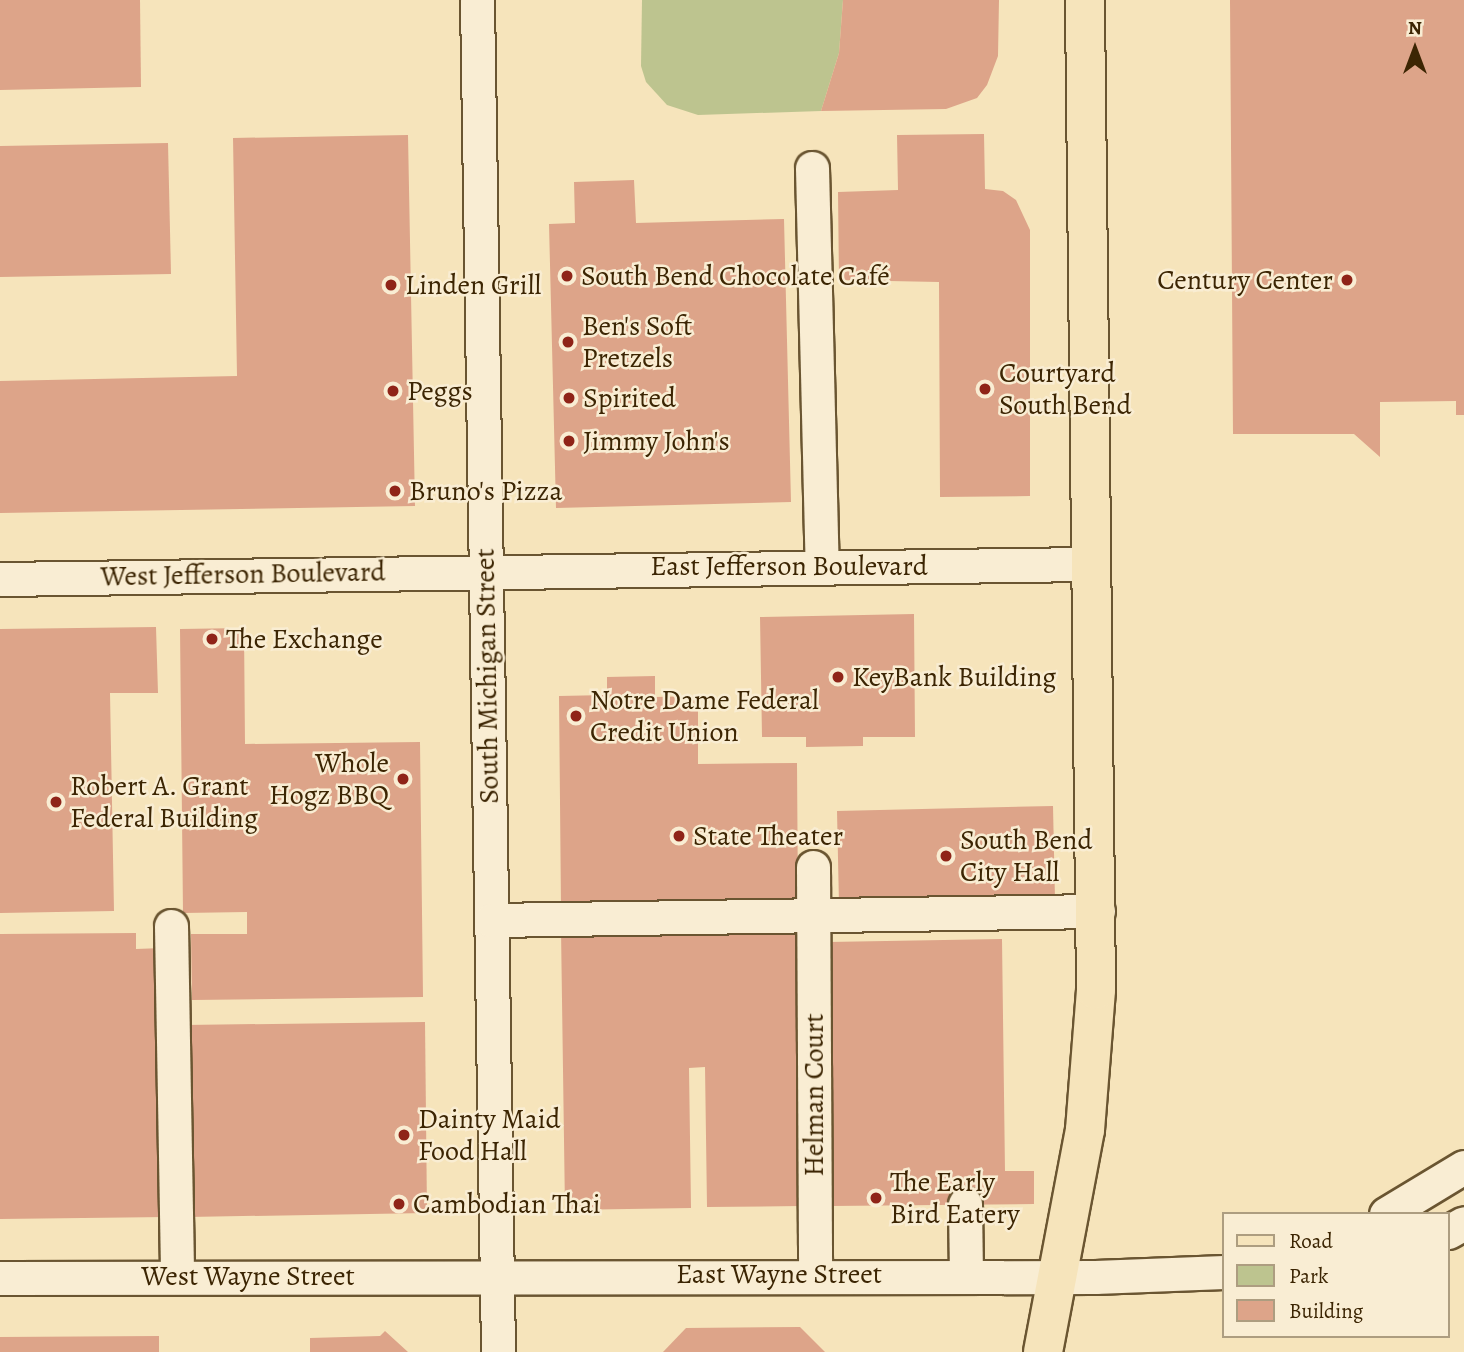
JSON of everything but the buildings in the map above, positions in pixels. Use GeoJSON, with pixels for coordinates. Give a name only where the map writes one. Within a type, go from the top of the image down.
{"type":"FeatureCollection","features":[{"type":"Feature","properties":{"kind":"main road"},"geometry":{"type":"LineString","coordinates":[[1044,1352],[1060,1276],[1091,1072],[1098,911],[1085,0]]}},
{"type":"Feature","properties":{"kind":"street","name":"South Michigan Street"},"geometry":{"type":"LineString","coordinates":[[477,0],[498,1352]]}},
{"type":"Feature","properties":{"kind":"street"},"geometry":{"type":"LineString","coordinates":[[812,169],[822,565]]}},
{"type":"Feature","properties":{"kind":"street","name":"East Jefferson Boulevard"},"geometry":{"type":"LineString","coordinates":[[486,569],[1093,564]]}},
{"type":"Feature","properties":{"kind":"street","name":"West Jefferson Boulevard"},"geometry":{"type":"LineString","coordinates":[[0,579],[486,569]]}},
{"type":"Feature","properties":{"kind":"street","name":"Helman Court"},"geometry":{"type":"LineString","coordinates":[[813,867],[815,1274]]}},
{"type":"Feature","properties":{"kind":"street"},"geometry":{"type":"LineString","coordinates":[[491,920],[1098,911]]}},
{"type":"Feature","properties":{"kind":"street"},"geometry":{"type":"LineString","coordinates":[[171,926],[177,1276]]}},
{"type":"Feature","properties":{"kind":"street"},"geometry":{"type":"LineString","coordinates":[[1390,1212],[1464,1167]]}},
{"type":"Feature","properties":{"kind":"street"},"geometry":{"type":"LineString","coordinates":[[965,1204],[966,1275]]}},
{"type":"Feature","properties":{"kind":"street"},"geometry":{"type":"LineString","coordinates":[[1060,1276],[1222,1272]]}},
{"type":"Feature","properties":{"kind":"street","name":"East Wayne Street"},"geometry":{"type":"LineString","coordinates":[[497,1274],[1060,1276]]}},
{"type":"Feature","properties":{"kind":"street","name":"West Wayne Street"},"geometry":{"type":"LineString","coordinates":[[0,1278],[497,1274]]}},
{"type":"Feature","properties":{"kind":"green space"},"geometry":{"type":"Polygon","coordinates":[[[642,0],[843,0],[839,53],[821,111],[698,115],[667,105],[646,82],[641,66],[642,0]]]}},
{"type":"Feature","properties":{"kind":"place","name":"South Bend Chocolate Café"},"geometry":{"type":"Point","coordinates":[567,276]}},
{"type":"Feature","properties":{"kind":"place","name":"Century Center"},"geometry":{"type":"Point","coordinates":[1347,280]}},
{"type":"Feature","properties":{"kind":"place","name":"Linden Grill"},"geometry":{"type":"Point","coordinates":[391,285]}},
{"type":"Feature","properties":{"kind":"place","name":"Ben's Soft Pretzels"},"geometry":{"type":"Point","coordinates":[568,342]}},
{"type":"Feature","properties":{"kind":"place","name":"Courtyard South Bend"},"geometry":{"type":"Point","coordinates":[985,389]}},
{"type":"Feature","properties":{"kind":"place","name":"Peggs"},"geometry":{"type":"Point","coordinates":[393,391]}},
{"type":"Feature","properties":{"kind":"place","name":"Spirited"},"geometry":{"type":"Point","coordinates":[569,398]}},
{"type":"Feature","properties":{"kind":"place","name":"Jimmy John's"},"geometry":{"type":"Point","coordinates":[569,441]}},
{"type":"Feature","properties":{"kind":"place","name":"Bruno's Pizza"},"geometry":{"type":"Point","coordinates":[395,491]}},
{"type":"Feature","properties":{"kind":"place","name":"The Exchange"},"geometry":{"type":"Point","coordinates":[212,639]}},
{"type":"Feature","properties":{"kind":"place","name":"KeyBank Building"},"geometry":{"type":"Point","coordinates":[838,677]}},
{"type":"Feature","properties":{"kind":"place","name":"Notre Dame Federal Credit Union"},"geometry":{"type":"Point","coordinates":[576,716]}},
{"type":"Feature","properties":{"kind":"place","name":"Whole Hogz BBQ"},"geometry":{"type":"Point","coordinates":[403,779]}},
{"type":"Feature","properties":{"kind":"place","name":"Robert A. Grant Federal Building"},"geometry":{"type":"Point","coordinates":[56,802]}},
{"type":"Feature","properties":{"kind":"place","name":"State Theater"},"geometry":{"type":"Point","coordinates":[679,836]}},
{"type":"Feature","properties":{"kind":"place","name":"South Bend City Hall"},"geometry":{"type":"Point","coordinates":[946,856]}},
{"type":"Feature","properties":{"kind":"place","name":"Dainty Maid Food Hall"},"geometry":{"type":"Point","coordinates":[404,1135]}},
{"type":"Feature","properties":{"kind":"place","name":"The Early Bird Eatery"},"geometry":{"type":"Point","coordinates":[876,1198]}},
{"type":"Feature","properties":{"kind":"place","name":"Cambodian Thai"},"geometry":{"type":"Point","coordinates":[399,1204]}}]}
